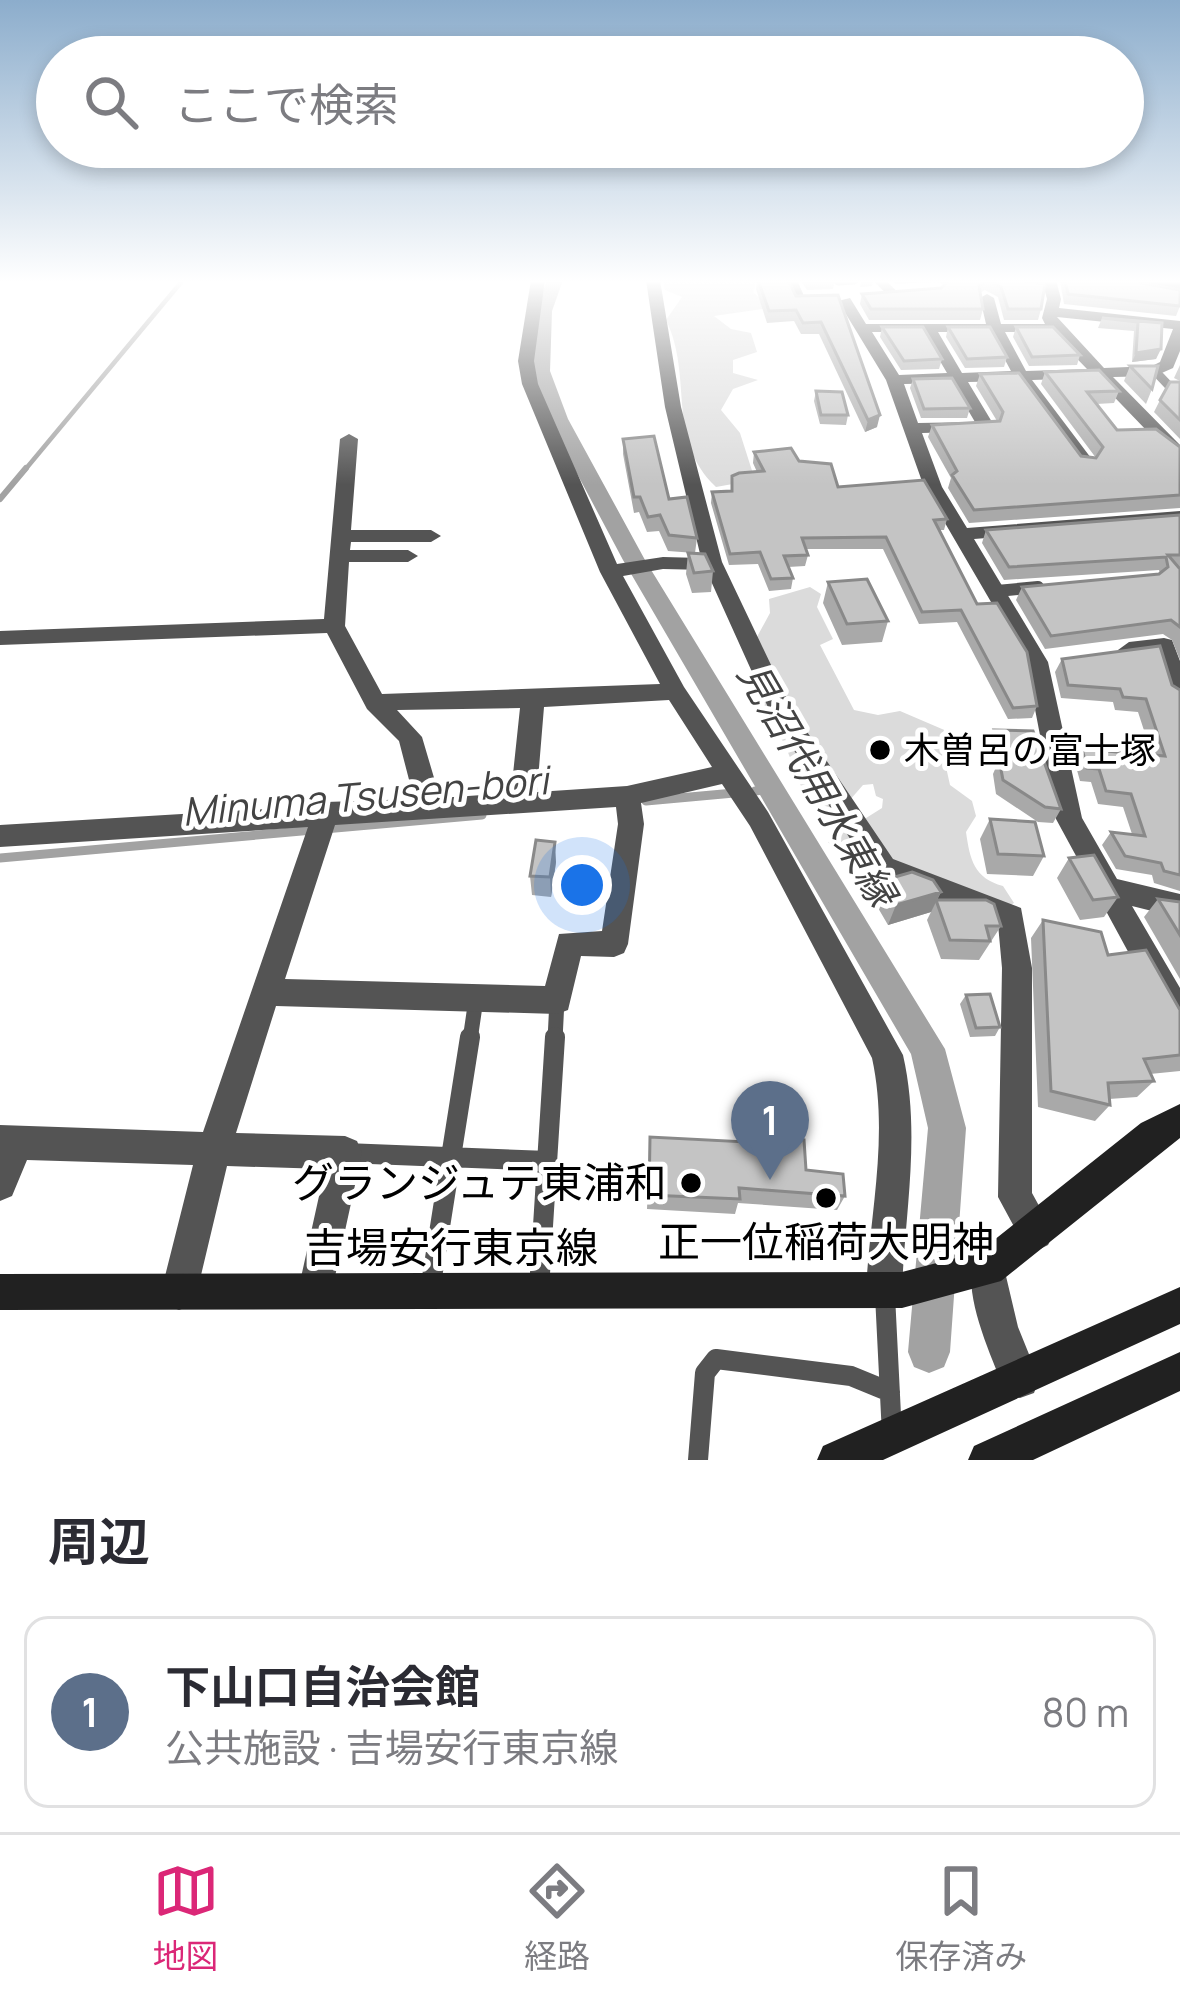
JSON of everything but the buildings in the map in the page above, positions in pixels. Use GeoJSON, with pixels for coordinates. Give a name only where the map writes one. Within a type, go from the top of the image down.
{"type":"FeatureCollection","features":[{"type":"Feature","properties":{"kind":"main road"},"geometry":{"type":"LineString","coordinates":[[981,1271],[1036,1233],[1153,1135],[1180,1120]]}},
{"type":"Feature","properties":{"kind":"main road","name":"吉場安行東京線"},"geometry":{"type":"LineString","coordinates":[[0,1292],[893,1290],[981,1271]]}},
{"type":"Feature","properties":{"kind":"main road"},"geometry":{"type":"LineString","coordinates":[[838,1460],[1180,1305]]}},
{"type":"Feature","properties":{"kind":"main road"},"geometry":{"type":"LineString","coordinates":[[995,1459],[1180,1371]]}},
{"type":"Feature","properties":{"kind":"street"},"geometry":{"type":"LineString","coordinates":[[528,348],[530,384],[675,691],[731,772],[887,1055],[898,1090],[893,1290]]}},
{"type":"Feature","properties":{"kind":"street"},"geometry":{"type":"LineString","coordinates":[[664,348],[673,407],[713,564],[783,714],[883,867],[1011,917],[1017,968],[1016,1197],[1036,1233]]}},
{"type":"Feature","properties":{"kind":"street"},"geometry":{"type":"LineString","coordinates":[[874,348],[894,380],[918,457],[997,591],[1048,661],[1069,819],[1180,1017]]}},
{"type":"Feature","properties":{"kind":"street"},"geometry":{"type":"LineString","coordinates":[[910,428],[986,427],[942,348]]}},
{"type":"Feature","properties":{"kind":"street"},"geometry":{"type":"LineString","coordinates":[[1008,348],[1085,463]]}},
{"type":"Feature","properties":{"kind":"street"},"geometry":{"type":"LineString","coordinates":[[1077,348],[1180,455]]}},
{"type":"Feature","properties":{"kind":"street"},"geometry":{"type":"LineString","coordinates":[[894,380],[1155,370],[1167,364],[1173,348]]}},
{"type":"Feature","properties":{"kind":"street"},"geometry":{"type":"LineString","coordinates":[[349,439],[334,626],[375,703],[410,737],[429,806]]}},
{"type":"Feature","properties":{"kind":"street"},"geometry":{"type":"LineString","coordinates":[[962,534],[1180,517]]}},
{"type":"Feature","properties":{"kind":"street"},"geometry":{"type":"LineString","coordinates":[[342,546],[431,536]]}},
{"type":"Feature","properties":{"kind":"street"},"geometry":{"type":"LineString","coordinates":[[342,546],[408,556]]}},
{"type":"Feature","properties":{"kind":"street"},"geometry":{"type":"LineString","coordinates":[[617,571],[649,565],[713,564]]}},
{"type":"Feature","properties":{"kind":"street"},"geometry":{"type":"LineString","coordinates":[[0,638],[334,626]]}},
{"type":"Feature","properties":{"kind":"street"},"geometry":{"type":"LineString","coordinates":[[1101,654],[1165,645],[1180,697]]}},
{"type":"Feature","properties":{"kind":"street"},"geometry":{"type":"LineString","coordinates":[[375,703],[602,700],[675,691]]}},
{"type":"Feature","properties":{"kind":"street"},"geometry":{"type":"LineString","coordinates":[[524,801],[533,700]]}},
{"type":"Feature","properties":{"kind":"street"},"geometry":{"type":"LineString","coordinates":[[0,836],[524,801],[629,810],[731,772]]}},
{"type":"Feature","properties":{"kind":"street"},"geometry":{"type":"LineString","coordinates":[[263,992],[557,1000],[569,943],[614,944],[629,810]]}},
{"type":"Feature","properties":{"kind":"street"},"geometry":{"type":"LineString","coordinates":[[179,1292],[214,1148],[326,812]]}},
{"type":"Feature","properties":{"kind":"street"},"geometry":{"type":"LineString","coordinates":[[1104,887],[1180,906]]}},
{"type":"Feature","properties":{"kind":"street"},"geometry":{"type":"LineString","coordinates":[[0,1184],[9,1142],[345,1153],[316,1291]]}},
{"type":"Feature","properties":{"kind":"street"},"geometry":{"type":"LineString","coordinates":[[981,1271],[1020,1379]]}},
{"type":"Feature","properties":{"kind":"lane"},"geometry":{"type":"LineString","coordinates":[[1155,370],[1172,389],[1180,389]]}},
{"type":"Feature","properties":{"kind":"lane"},"geometry":{"type":"LineString","coordinates":[[997,591],[1063,585]]}},
{"type":"Feature","properties":{"kind":"lane"},"geometry":{"type":"LineString","coordinates":[[430,1293],[455,1157],[476,999]]}},
{"type":"Feature","properties":{"kind":"lane"},"geometry":{"type":"LineString","coordinates":[[539,1294],[557,1000]]}},
{"type":"Feature","properties":{"kind":"lane"},"geometry":{"type":"LineString","coordinates":[[345,1153],[548,1161]]}},
{"type":"Feature","properties":{"kind":"lane"},"geometry":{"type":"LineString","coordinates":[[892,1436],[893,1290]]}},
{"type":"Feature","properties":{"kind":"lane"},"geometry":{"type":"LineString","coordinates":[[698,1460],[705,1373],[716,1359],[851,1376],[890,1391]]}},
{"type":"Feature","properties":{"kind":"shaded area"},"geometry":{"type":"Polygon","coordinates":[[[675,348],[756,348],[757,352],[733,360],[733,373],[758,380],[733,389],[721,410],[740,433],[755,480],[716,487],[700,468],[685,428],[675,348]]]}},
{"type":"Feature","properties":{"kind":"shaded area"},"geometry":{"type":"Polygon","coordinates":[[[810,587],[821,594],[817,607],[833,639],[820,645],[854,710],[878,715],[900,711],[956,735],[946,767],[950,785],[972,801],[976,816],[966,832],[972,859],[980,873],[1003,886],[1014,903],[1004,909],[867,862],[850,868],[828,842],[882,808],[883,799],[876,796],[873,784],[863,785],[842,809],[809,807],[784,742],[762,720],[766,691],[746,657],[770,613],[769,599],[810,587]]]}},
{"type":"Feature","properties":{"kind":"waterway"},"geometry":{"type":"LineString","coordinates":[[24,471],[126,348]]}},
{"type":"Feature","properties":{"kind":"waterway","name":"見沼代用水東縁"},"geometry":{"type":"LineString","coordinates":[[542,348],[541,371],[558,419],[634,560],[927,1049],[947,1128],[929,1352]]}},
{"type":"Feature","properties":{"kind":"waterway"},"geometry":{"type":"LineString","coordinates":[[0,499],[26,468]]}},
{"type":"Feature","properties":{"kind":"waterway","name":"Minuma Tsusen-bori"},"geometry":{"type":"LineString","coordinates":[[755,791],[775,789]]}},
{"type":"Feature","properties":{"kind":"waterway","name":"Minuma Tsusen-bori"},"geometry":{"type":"LineString","coordinates":[[646,801],[734,793]]}},
{"type":"Feature","properties":{"kind":"waterway","name":"Minuma Tsusen-bori"},"geometry":{"type":"LineString","coordinates":[[0,858],[482,815]]}},
{"type":"Feature","properties":{"kind":"place","name":"木曽呂の富士塚"},"geometry":{"type":"Point","coordinates":[880,750]}},
{"type":"Feature","properties":{"kind":"place","name":"下山口自治会館"},"geometry":{"type":"Point","coordinates":[770,1180]}},
{"type":"Feature","properties":{"kind":"place","name":"グランジュテ東浦和"},"geometry":{"type":"Point","coordinates":[691,1183]}},
{"type":"Feature","properties":{"kind":"place","name":"正一位稲荷大明神"},"geometry":{"type":"Point","coordinates":[826,1198]}}]}
